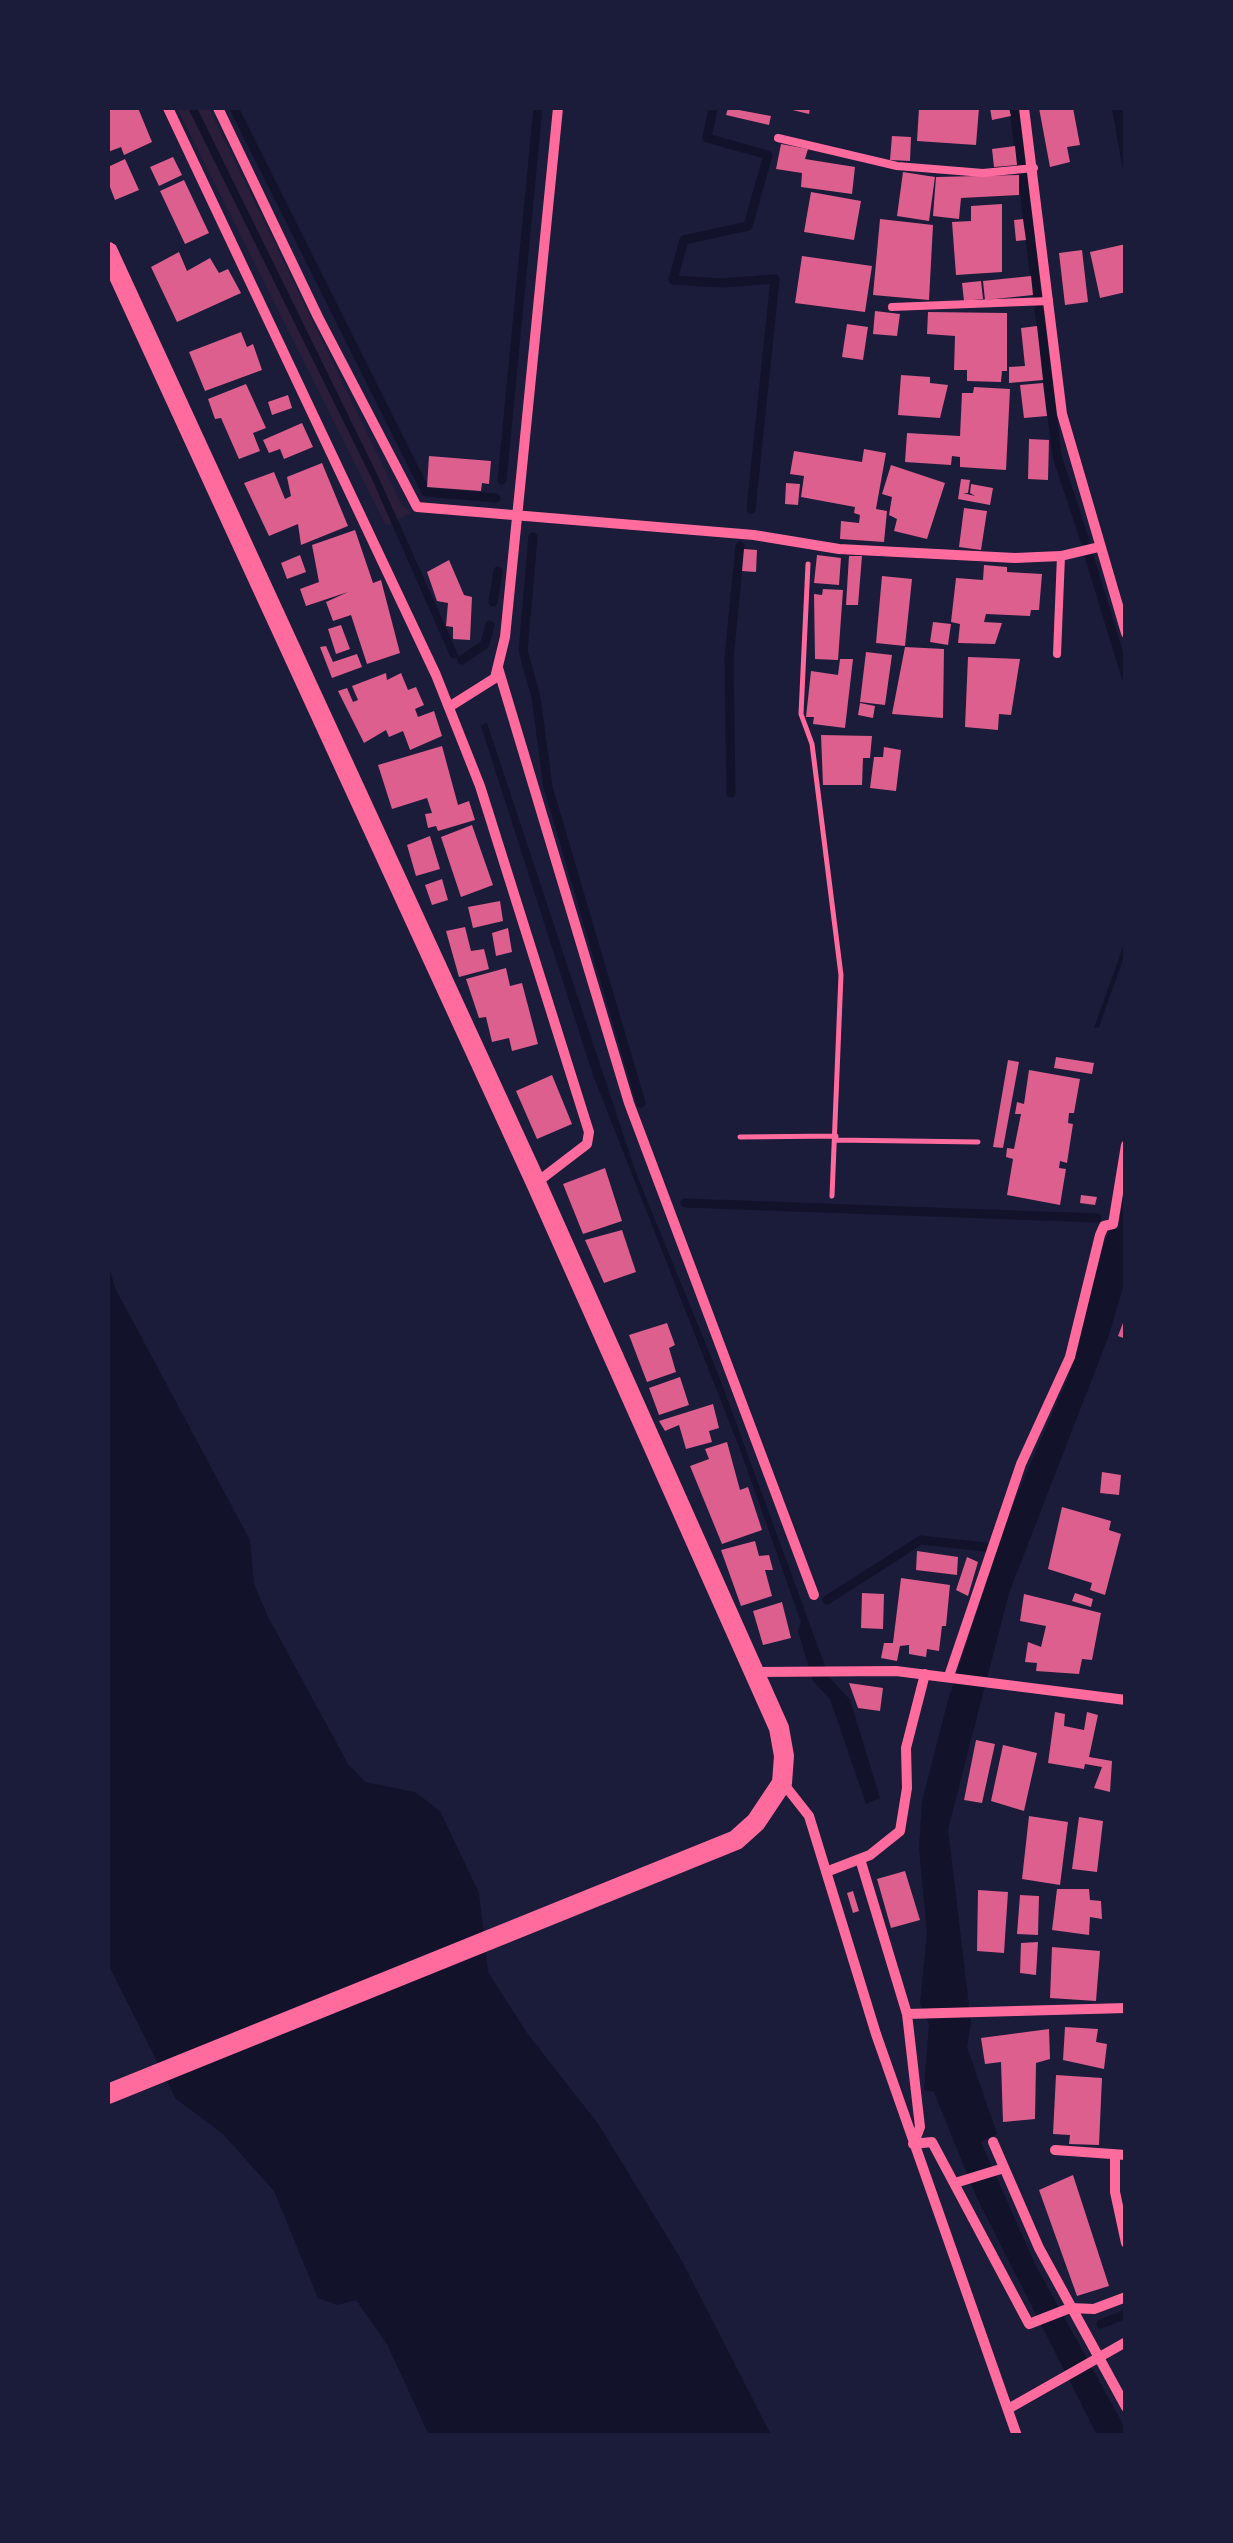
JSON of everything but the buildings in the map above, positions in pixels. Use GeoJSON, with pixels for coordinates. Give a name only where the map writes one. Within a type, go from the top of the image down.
{"type":"FeatureCollection","features":[{"type":"Feature","properties":{"kind":"main road"},"geometry":{"type":"LineString","coordinates":[[108,252],[536,1182],[779,1728],[777,1790],[756,1822],[736,1840],[108,2094]]}},
{"type":"Feature","properties":{"kind":"street"},"geometry":{"type":"LineString","coordinates":[[168,108],[448,706],[480,786],[589,1132],[587,1144],[536,1182]]}},
{"type":"Feature","properties":{"kind":"street"},"geometry":{"type":"LineString","coordinates":[[218,108],[318,317],[417,507],[754,535],[808,545],[996,557],[1060,556],[1099,546]]}},
{"type":"Feature","properties":{"kind":"street"},"geometry":{"type":"LineString","coordinates":[[448,706],[488,685],[498,668],[520,516],[558,108]]}},
{"type":"Feature","properties":{"kind":"street"},"geometry":{"type":"LineString","coordinates":[[1024,108],[1062,414],[1126,633]]}},
{"type":"Feature","properties":{"kind":"street"},"geometry":{"type":"LineString","coordinates":[[498,668],[630,1104],[814,1595]]}},
{"type":"Feature","properties":{"kind":"street"},"geometry":{"type":"LineString","coordinates":[[951,1676],[1021,1464],[1070,1357],[1100,1235],[1104,1226],[1113,1224],[1126,1145]]}},
{"type":"Feature","properties":{"kind":"street"},"geometry":{"type":"LineString","coordinates":[[752,1672],[838,1669],[925,1674],[1126,1700]]}},
{"type":"Feature","properties":{"kind":"street"},"geometry":{"type":"LineString","coordinates":[[826,1872],[860,1859],[900,1831],[908,1788],[906,1748],[925,1674]]}},
{"type":"Feature","properties":{"kind":"street"},"geometry":{"type":"LineString","coordinates":[[777,1790],[809,1816],[913,2144],[1017,2436]]}},
{"type":"Feature","properties":{"kind":"street"},"geometry":{"type":"LineString","coordinates":[[860,1859],[906,2014],[920,2127],[913,2144]]}},
{"type":"Feature","properties":{"kind":"street"},"geometry":{"type":"LineString","coordinates":[[906,2014],[1126,2008]]}},
{"type":"Feature","properties":{"kind":"street"},"geometry":{"type":"LineString","coordinates":[[913,2144],[932,2142],[1029,2324],[1070,2308],[1094,2308],[1126,2298]]}},
{"type":"Feature","properties":{"kind":"street"},"geometry":{"type":"LineString","coordinates":[[993,2142],[1070,2308],[1126,2408]]}},
{"type":"Feature","properties":{"kind":"street"},"geometry":{"type":"LineString","coordinates":[[1055,2150],[1120,2155],[1116,2206],[1126,2243]]}},
{"type":"Feature","properties":{"kind":"street"},"geometry":{"type":"LineString","coordinates":[[956,2183],[1004,2168]]}},
{"type":"Feature","properties":{"kind":"street"},"geometry":{"type":"LineString","coordinates":[[1008,2409],[1126,2342]]}},
{"type":"Feature","properties":{"kind":"lane"},"geometry":{"type":"LineString","coordinates":[[778,138],[897,166],[982,173],[1034,168]]}},
{"type":"Feature","properties":{"kind":"lane"},"geometry":{"type":"LineString","coordinates":[[892,307],[1049,302]]}},
{"type":"Feature","properties":{"kind":"lane"},"geometry":{"type":"LineString","coordinates":[[1057,654],[1060,556]]}},
{"type":"Feature","properties":{"kind":"path"},"geometry":{"type":"LineString","coordinates":[[808,545],[801,714],[812,744],[836,915],[842,1024],[832,1196]]}},
{"type":"Feature","properties":{"kind":"path"},"geometry":{"type":"LineString","coordinates":[[740,1137],[978,1142]]}},
{"type":"Feature","properties":{"kind":"shaded area"},"geometry":{"type":"Polygon","coordinates":[[[177,108],[209,108],[402,505],[411,513],[386,526],[177,108]]]}},
{"type":"Feature","properties":{"kind":"shaded area"},"geometry":{"type":"Polygon","coordinates":[[[188,108],[197,108],[378,476],[460,659],[451,658],[372,479],[188,108]]]}},
{"type":"Feature","properties":{"kind":"shaded area"},"geometry":{"type":"Polygon","coordinates":[[[1112,108],[1125,108],[1125,182],[1112,108]]]}},
{"type":"Feature","properties":{"kind":"shaded area"},"geometry":{"type":"Polygon","coordinates":[[[487,723],[636,1173],[720,1379],[829,1677],[850,1700],[880,1798],[866,1804],[830,1699],[813,1681],[798,1631],[801,1622],[741,1452],[593,1075],[481,726],[487,723]]]}},
{"type":"Feature","properties":{"kind":"shaded area"},"geometry":{"type":"Polygon","coordinates":[[[1125,941],[1125,954],[1099,1027],[1094,1028],[1125,941]]]}},
{"type":"Feature","properties":{"kind":"shaded area"},"geometry":{"type":"Polygon","coordinates":[[[1125,1173],[1125,1280],[1109,1335],[1009,1593],[948,1829],[971,2023],[967,2047],[997,2134],[981,2142],[1035,2264],[1125,2428],[1125,2435],[1097,2435],[976,2196],[934,2092],[924,2090],[929,2024],[920,2003],[927,1933],[919,1848],[922,1802],[948,1700],[1010,1511],[1068,1378],[1104,1243],[1111,1229],[1119,1229],[1125,1173]]]}},
{"type":"Feature","properties":{"kind":"shaded area"},"geometry":{"type":"Polygon","coordinates":[[[108,1262],[115,1288],[250,1540],[254,1584],[267,1615],[348,1764],[365,1782],[415,1792],[440,1811],[479,1893],[488,1972],[527,2033],[599,2125],[682,2261],[771,2435],[429,2435],[387,2344],[356,2300],[337,2305],[318,2298],[274,2191],[222,2133],[176,2099],[108,1964],[108,1262]]]}},
{"type":"Feature","properties":{"kind":"waterway"},"geometry":{"type":"LineString","coordinates":[[234,108],[426,492],[496,498]]}},
{"type":"Feature","properties":{"kind":"waterway"},"geometry":{"type":"LineString","coordinates":[[502,480],[538,108]]}},
{"type":"Feature","properties":{"kind":"waterway"},"geometry":{"type":"LineString","coordinates":[[713,108],[707,138],[768,155],[748,226],[684,240],[673,280],[721,283],[775,279],[751,509]]}},
{"type":"Feature","properties":{"kind":"waterway"},"geometry":{"type":"LineString","coordinates":[[1014,108],[1021,167]]}},
{"type":"Feature","properties":{"kind":"waterway"},"geometry":{"type":"LineString","coordinates":[[1022,173],[1037,295]]}},
{"type":"Feature","properties":{"kind":"waterway"},"geometry":{"type":"LineString","coordinates":[[1039,310],[1057,456],[1085,541]]}},
{"type":"Feature","properties":{"kind":"waterway"},"geometry":{"type":"LineString","coordinates":[[533,537],[523,651],[536,697],[548,787],[641,1103]]}},
{"type":"Feature","properties":{"kind":"waterway"},"geometry":{"type":"LineString","coordinates":[[731,793],[729,658],[740,546]]}},
{"type":"Feature","properties":{"kind":"waterway"},"geometry":{"type":"LineString","coordinates":[[1089,556],[1126,677]]}},
{"type":"Feature","properties":{"kind":"waterway"},"geometry":{"type":"LineString","coordinates":[[493,602],[498,571]]}},
{"type":"Feature","properties":{"kind":"waterway"},"geometry":{"type":"LineString","coordinates":[[462,660],[485,644],[490,625]]}},
{"type":"Feature","properties":{"kind":"waterway"},"geometry":{"type":"LineString","coordinates":[[685,1203],[1097,1218]]}},
{"type":"Feature","properties":{"kind":"waterway"},"geometry":{"type":"LineString","coordinates":[[827,1600],[921,1540],[985,1547]]}},
{"type":"Feature","properties":{"kind":"waterway"},"geometry":{"type":"LineString","coordinates":[[1101,2324],[1126,2314]]}}]}
